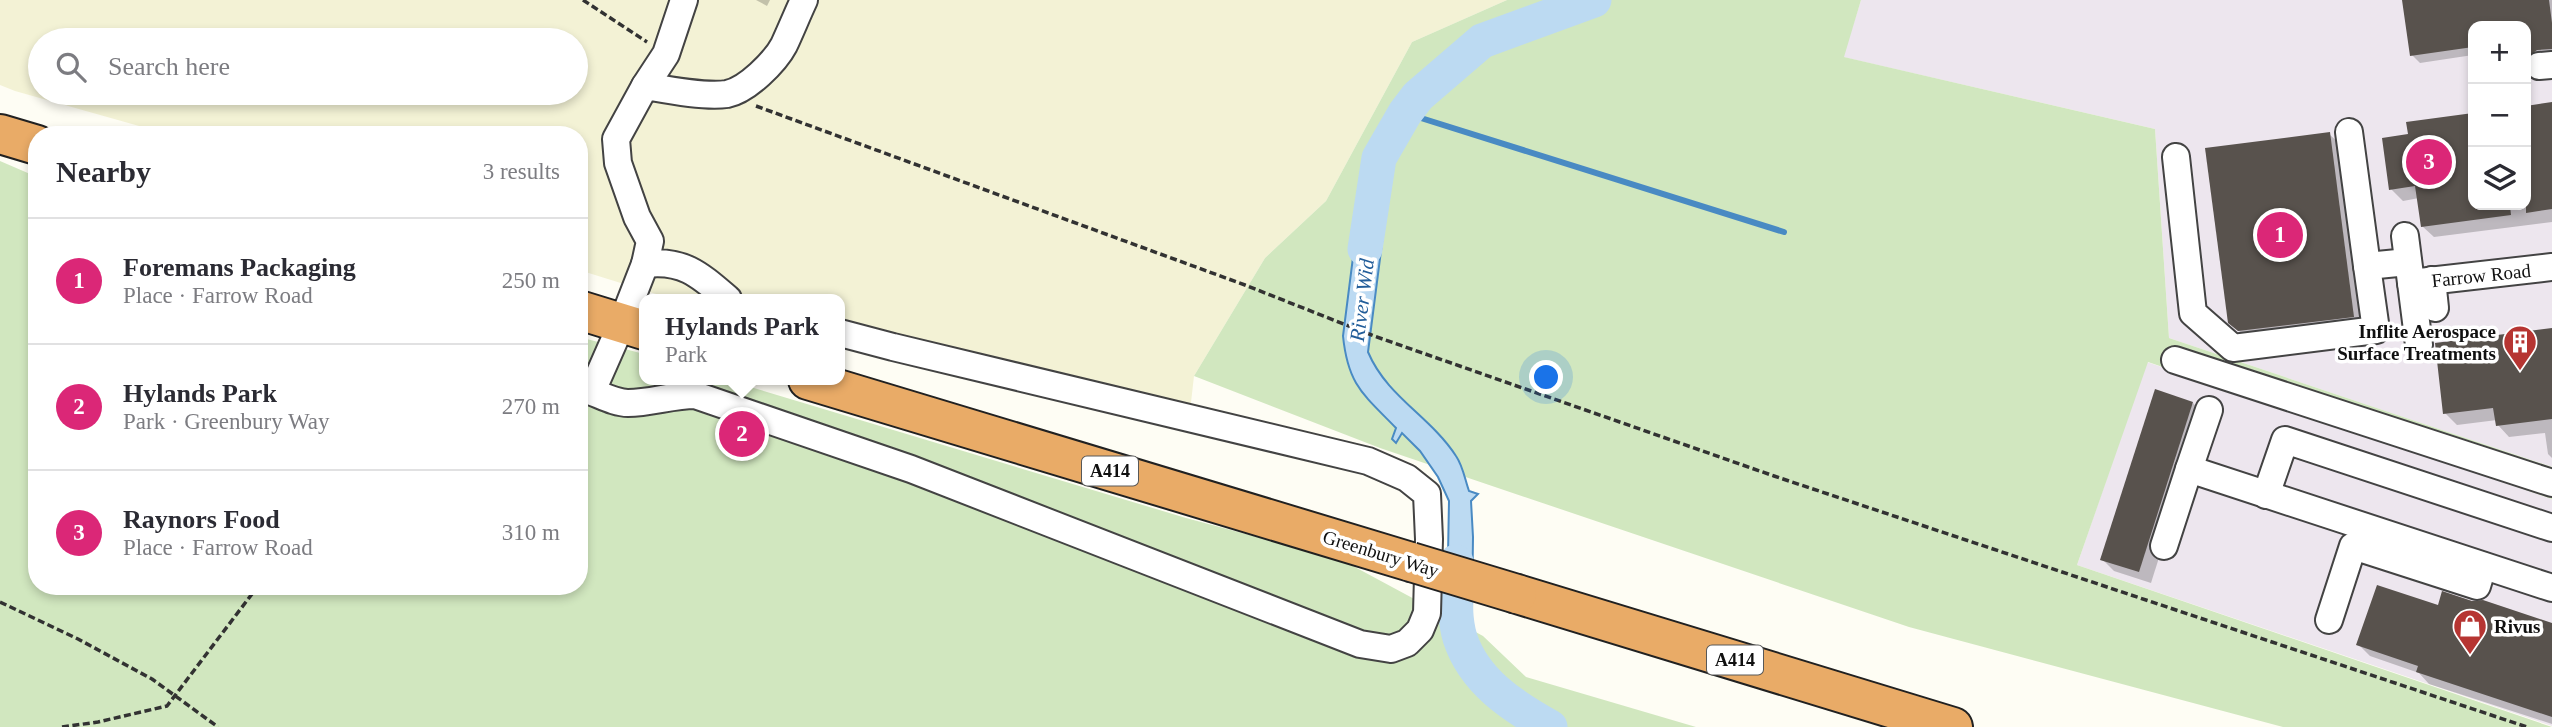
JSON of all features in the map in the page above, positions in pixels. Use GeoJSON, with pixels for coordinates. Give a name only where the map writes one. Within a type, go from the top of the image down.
{"type":"FeatureCollection","features":[{"type":"Feature","properties":{"kind":"highway"},"geometry":{"type":"LineString","coordinates":[[0,134],[28,142]]}},
{"type":"Feature","properties":{"kind":"highway"},"geometry":{"type":"LineString","coordinates":[[588,313],[633,327]]}},
{"type":"Feature","properties":{"kind":"highway","name":"Greenbury Way"},"geometry":{"type":"LineString","coordinates":[[825,385],[1953,727]]}},
{"type":"Feature","properties":{"kind":"street"},"geometry":{"type":"LineString","coordinates":[[639,294],[650,241],[637,217],[618,163],[616,139],[634,103],[666,54],[684,0]]}},
{"type":"Feature","properties":{"kind":"street"},"geometry":{"type":"LineString","coordinates":[[645,86],[678,92],[728,94],[769,66],[783,47],[804,0]]}},
{"type":"Feature","properties":{"kind":"street"},"geometry":{"type":"LineString","coordinates":[[2176,157],[2193,313],[2233,348],[2376,330],[2349,132]]}},
{"type":"Feature","properties":{"kind":"street","name":"Farrow Road"},"geometry":{"type":"LineString","coordinates":[[2404,236],[2416,280],[2418,345]]}},
{"type":"Feature","properties":{"kind":"street"},"geometry":{"type":"LineString","coordinates":[[645,264],[679,264],[704,279],[721,294]]}},
{"type":"Feature","properties":{"kind":"street"},"geometry":{"type":"LineString","coordinates":[[2367,267],[2416,280],[2435,308]]}},
{"type":"Feature","properties":{"kind":"street","name":"Farrow Road"},"geometry":{"type":"LineString","coordinates":[[2416,280],[2497,282],[2552,268]]}},
{"type":"Feature","properties":{"kind":"street"},"geometry":{"type":"LineString","coordinates":[[2372,300],[2416,280]]}},
{"type":"Feature","properties":{"kind":"street"},"geometry":{"type":"LineString","coordinates":[[588,386],[633,327],[639,296]]}},
{"type":"Feature","properties":{"kind":"street"},"geometry":{"type":"LineString","coordinates":[[588,390],[624,403],[649,402],[674,395],[695,395],[911,469],[1360,644],[1391,649],[1407,643],[1420,630],[1427,614],[1427,494],[1407,478],[1368,461],[893,348],[845,334]]}},
{"type":"Feature","properties":{"kind":"street"},"geometry":{"type":"LineString","coordinates":[[2175,360],[2552,483]]}},
{"type":"Feature","properties":{"kind":"street"},"geometry":{"type":"LineString","coordinates":[[2164,546],[2208,410]]}},
{"type":"Feature","properties":{"kind":"street"},"geometry":{"type":"LineString","coordinates":[[2266,495],[2285,440],[2552,528]]}},
{"type":"Feature","properties":{"kind":"street"},"geometry":{"type":"LineString","coordinates":[[2189,469],[2552,588]]}},
{"type":"Feature","properties":{"kind":"street"},"geometry":{"type":"LineString","coordinates":[[2329,620],[2353,546],[2477,586],[2483,566]]}},
{"type":"Feature","properties":{"kind":"path"},"geometry":{"type":"LineString","coordinates":[[728,94],[780,116],[1245,285],[1374,336],[1787,480],[2528,727]]}},
{"type":"Feature","properties":{"kind":"path"},"geometry":{"type":"LineString","coordinates":[[62,727],[98,722],[167,706],[251,595]]}},
{"type":"Feature","properties":{"kind":"path"},"geometry":{"type":"LineString","coordinates":[[0,601],[152,679],[218,727]]}},
{"type":"Feature","properties":{"kind":"path"},"geometry":{"type":"LineString","coordinates":[[92,727],[98,722]]}},
{"type":"Feature","properties":{"kind":"shaded area"},"geometry":{"type":"Polygon","coordinates":[[[1861,0],[2552,0],[2552,467],[2169,338],[2155,129],[1843,57],[1861,0]]]}},
{"type":"Feature","properties":{"kind":"shaded area"},"geometry":{"type":"Polygon","coordinates":[[[2147,362],[2552,499],[2552,726],[2077,565],[2147,362]]]}},
{"type":"Feature","properties":{"kind":"green space"},"geometry":{"type":"Polygon","coordinates":[[[0,0],[1507,0],[1412,42],[1326,201],[1265,258],[1194,376],[1188,429],[845,348],[845,294],[656,294],[588,273],[588,126],[139,126],[65,105],[588,105],[588,28],[28,28],[28,95],[0,85],[0,0]]]}},
{"type":"Feature","properties":{"kind":"green space"},"geometry":{"type":"Polygon","coordinates":[[[1507,0],[1861,0],[1844,57],[2155,129],[2169,338],[2552,467],[2552,499],[2148,362],[2077,565],[2552,727],[2283,727],[1909,627],[1380,448],[1194,376],[1265,258],[1326,201],[1412,42],[1507,0]]]}},
{"type":"Feature","properties":{"kind":"green space"},"geometry":{"type":"Polygon","coordinates":[[[0,161],[28,173],[28,595],[588,595],[588,339],[639,353],[639,385],[744,385],[1186,518],[1340,559],[1483,636],[1526,677],[1696,727],[0,727],[0,161]]]}},
{"type":"Feature","properties":{"kind":"water"},"geometry":{"type":"Polygon","coordinates":[[[1360,202],[1387,204],[1368,352],[1386,382],[1446,442],[1460,464],[1469,491],[1478,494],[1471,501],[1472,613],[1447,608],[1449,501],[1438,477],[1420,451],[1402,433],[1396,443],[1392,439],[1396,428],[1359,388],[1345,353],[1343,336],[1360,202]]]}},
{"type":"Feature","properties":{"kind":"building"},"geometry":{"type":"Polygon","coordinates":[[[2402,0],[2549,0],[2552,49],[2537,50],[2531,54],[2531,21],[2468,21],[2468,48],[2410,56],[2402,0]]]}},
{"type":"Feature","properties":{"kind":"building"},"geometry":{"type":"Polygon","coordinates":[[[2552,102],[2552,209],[2526,213],[2526,210],[2531,210],[2531,105],[2552,102]]]}},
{"type":"Feature","properties":{"kind":"building"},"geometry":{"type":"Polygon","coordinates":[[[2468,114],[2468,210],[2510,210],[2511,215],[2421,227],[2415,186],[2389,190],[2382,138],[2408,134],[2406,122],[2468,114]]]}},
{"type":"Feature","properties":{"kind":"building"},"geometry":{"type":"Polygon","coordinates":[[[2330,132],[2354,317],[2238,331],[2228,323],[2205,148],[2330,132]]]}},
{"type":"Feature","properties":{"kind":"building","name":"Inflite Aerospace Surface Treatments"},"geometry":{"type":"Polygon","coordinates":[[[2552,328],[2552,419],[2496,426],[2493,408],[2443,414],[2435,343],[2552,328]]]}},
{"type":"Feature","properties":{"kind":"building"},"geometry":{"type":"Polygon","coordinates":[[[2155,389],[2193,402],[2139,572],[2100,560],[2155,389]]]}},
{"type":"Feature","properties":{"kind":"building","name":"Rivus"},"geometry":{"type":"Polygon","coordinates":[[[2377,585],[2438,605],[2442,591],[2472,601],[2483,600],[2552,623],[2552,717],[2416,672],[2418,666],[2356,645],[2377,585]]]}},
{"type":"Feature","properties":{"kind":"waterway","name":"River Wid"},"geometry":{"type":"LineString","coordinates":[[1365,249],[1379,158],[1418,96],[1482,41],[1594,0]]}},
{"type":"Feature","properties":{"kind":"waterway"},"geometry":{"type":"LineString","coordinates":[[1405,113],[1784,232]]}},
{"type":"Feature","properties":{"kind":"waterway","name":"River Wid"},"geometry":{"type":"LineString","coordinates":[[1456,562],[1456,620],[1466,653],[1496,691],[1550,727]]}},
{"type":"Feature","properties":{"kind":"place","name":"Raynors Food"},"geometry":{"type":"Point","coordinates":[2429,162]}},
{"type":"Feature","properties":{"kind":"place","name":"Foremans Packaging"},"geometry":{"type":"Point","coordinates":[2280,235]}},
{"type":"Feature","properties":{"kind":"place","name":"Inflite Aerospace Surface Treatments"},"geometry":{"type":"Point","coordinates":[2520,372]}},
{"type":"Feature","properties":{"kind":"place","name":"Hylands Park"},"geometry":{"type":"Point","coordinates":[742,434]}},
{"type":"Feature","properties":{"kind":"place","name":"Rivus"},"geometry":{"type":"Point","coordinates":[2470,656]}}]}
